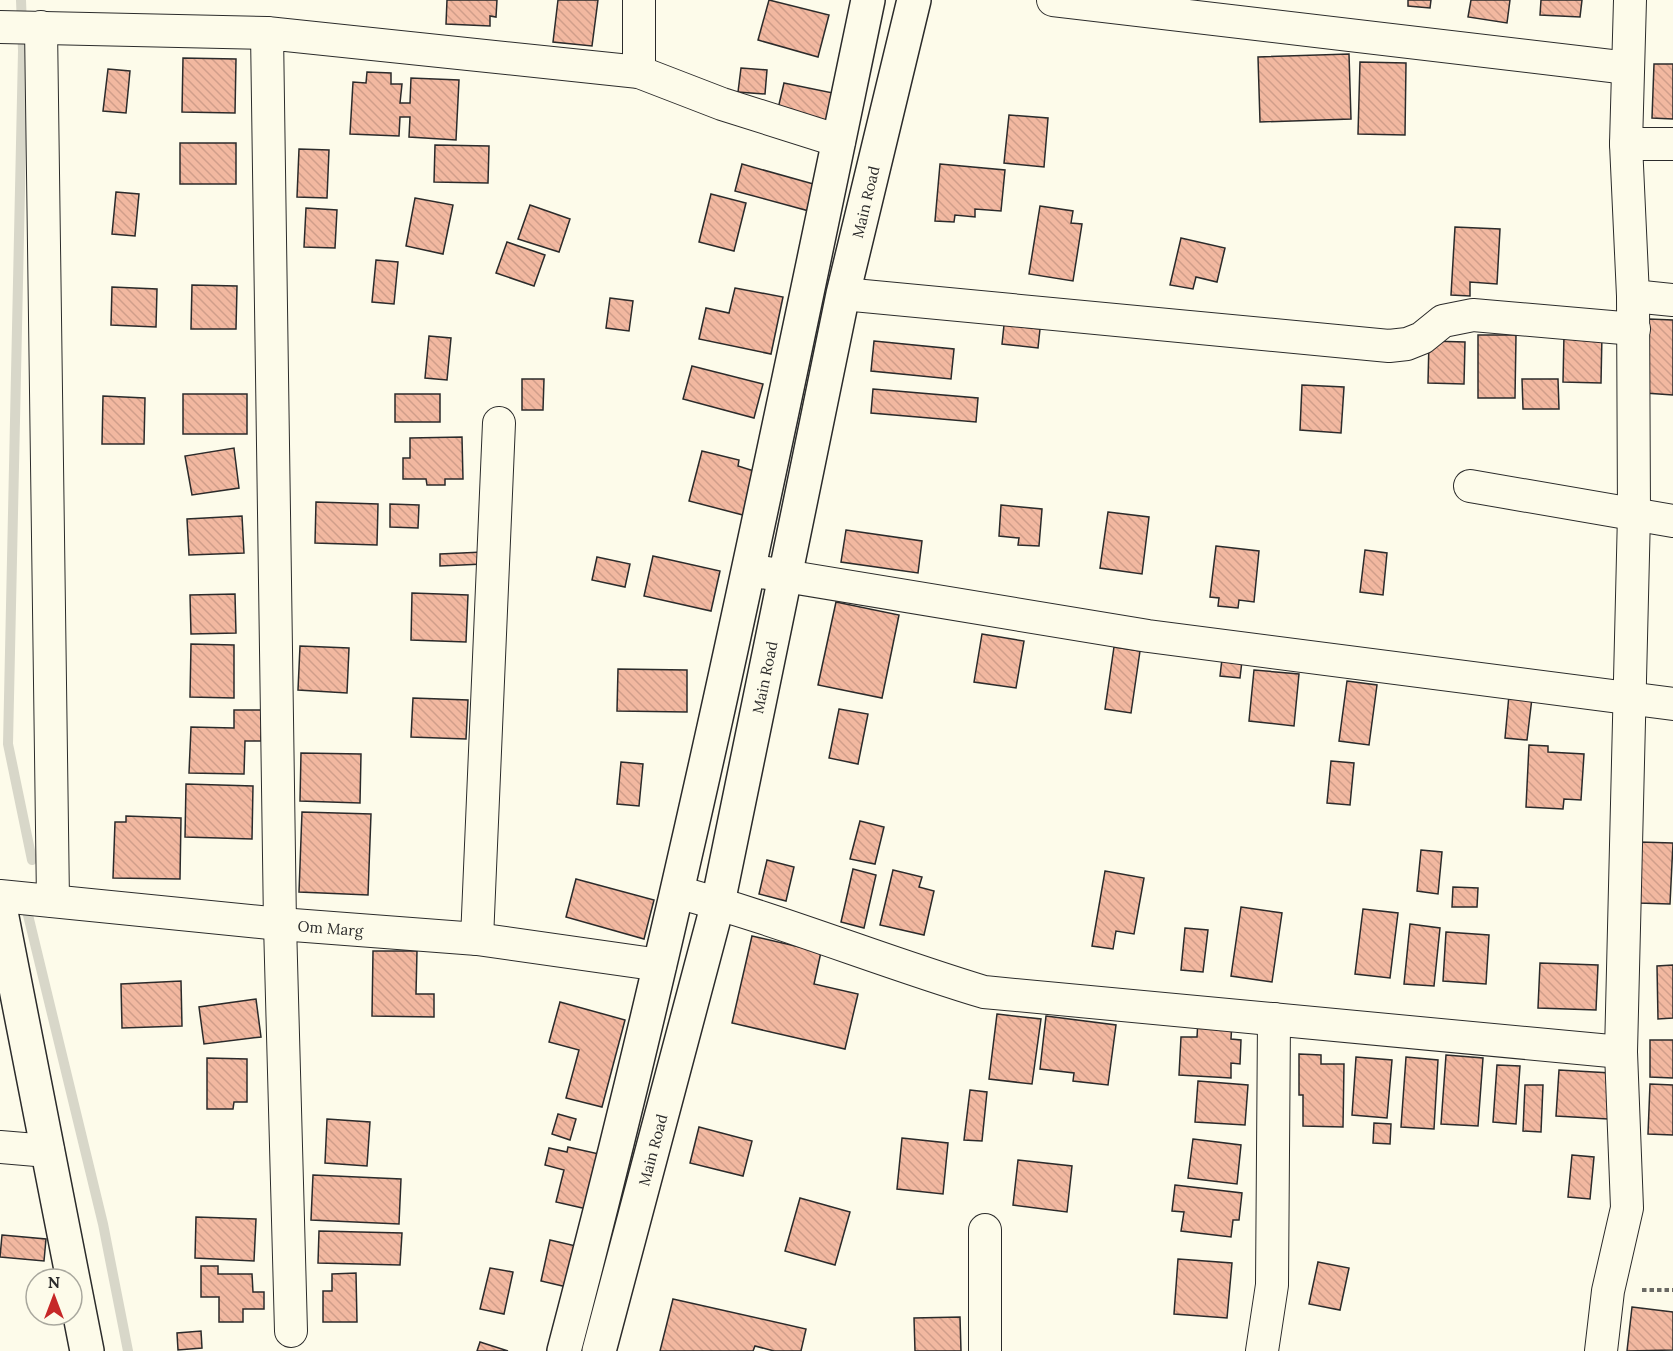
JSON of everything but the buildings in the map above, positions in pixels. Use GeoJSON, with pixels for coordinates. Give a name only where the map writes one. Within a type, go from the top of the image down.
{"type":"FeatureCollection","features":[{"type":"Feature","properties":{"kind":"main road"},"geometry":{"type":"LineString","coordinates":[[572,1349],[749,570],[868,0]]}},
{"type":"Feature","properties":{"kind":"main road","name":"Main Road"},"geometry":{"type":"LineString","coordinates":[[599,1351],[718,903],[787,576],[843,294],[914,0]]}},
{"type":"Feature","properties":{"kind":"main road"},"geometry":{"type":"LineString","coordinates":[[0,907],[87,1351]]}},
{"type":"Feature","properties":{"kind":"street"},"geometry":{"type":"LineString","coordinates":[[639,0],[639,72]]}},
{"type":"Feature","properties":{"kind":"street"},"geometry":{"type":"LineString","coordinates":[[1053,0],[1629,68]]}},
{"type":"Feature","properties":{"kind":"street"},"geometry":{"type":"LineString","coordinates":[[1601,1351],[1608,1291],[1627,1208],[1621,1052],[1634,514],[1634,328],[1626,144],[1630,0]]}},
{"type":"Feature","properties":{"kind":"street"},"geometry":{"type":"LineString","coordinates":[[53,901],[18,27],[267,33],[639,72],[722,104],[839,141]]}},
{"type":"Feature","properties":{"kind":"street"},"geometry":{"type":"LineString","coordinates":[[267,33],[280,924],[291,1332]]}},
{"type":"Feature","properties":{"kind":"street"},"geometry":{"type":"LineString","coordinates":[[1626,144],[1673,144]]}},
{"type":"Feature","properties":{"kind":"street"},"geometry":{"type":"LineString","coordinates":[[843,294],[1389,346],[1407,344],[1422,338],[1443,321],[1473,315],[1634,328]]}},
{"type":"Feature","properties":{"kind":"street"},"geometry":{"type":"LineString","coordinates":[[1633,296],[1673,300]]}},
{"type":"Feature","properties":{"kind":"street"},"geometry":{"type":"LineString","coordinates":[[477,939],[500,423]]}},
{"type":"Feature","properties":{"kind":"street"},"geometry":{"type":"LineString","coordinates":[[1470,486],[1673,520]]}},
{"type":"Feature","properties":{"kind":"street"},"geometry":{"type":"LineString","coordinates":[[749,570],[1149,636],[1673,704]]}},
{"type":"Feature","properties":{"kind":"street"},"geometry":{"type":"LineString","coordinates":[[677,892],[718,903],[901,967],[984,992],[1621,1052]]}},
{"type":"Feature","properties":{"kind":"street","name":"Om Marg"},"geometry":{"type":"LineString","coordinates":[[0,896],[280,924],[477,939],[660,964]]}},
{"type":"Feature","properties":{"kind":"street"},"geometry":{"type":"LineString","coordinates":[[1262,1351],[1272,1285],[1274,1019]]}},
{"type":"Feature","properties":{"kind":"street"},"geometry":{"type":"LineString","coordinates":[[0,1147],[48,1151]]}},
{"type":"Feature","properties":{"kind":"street"},"geometry":{"type":"LineString","coordinates":[[985,1230],[986,1351]]}},
{"type":"Feature","properties":{"kind":"waterway"},"geometry":{"type":"LineString","coordinates":[[21,0],[23,51],[8,744],[32,860]]}},
{"type":"Feature","properties":{"kind":"waterway"},"geometry":{"type":"LineString","coordinates":[[28,915],[103,1224],[128,1351]]}}]}
